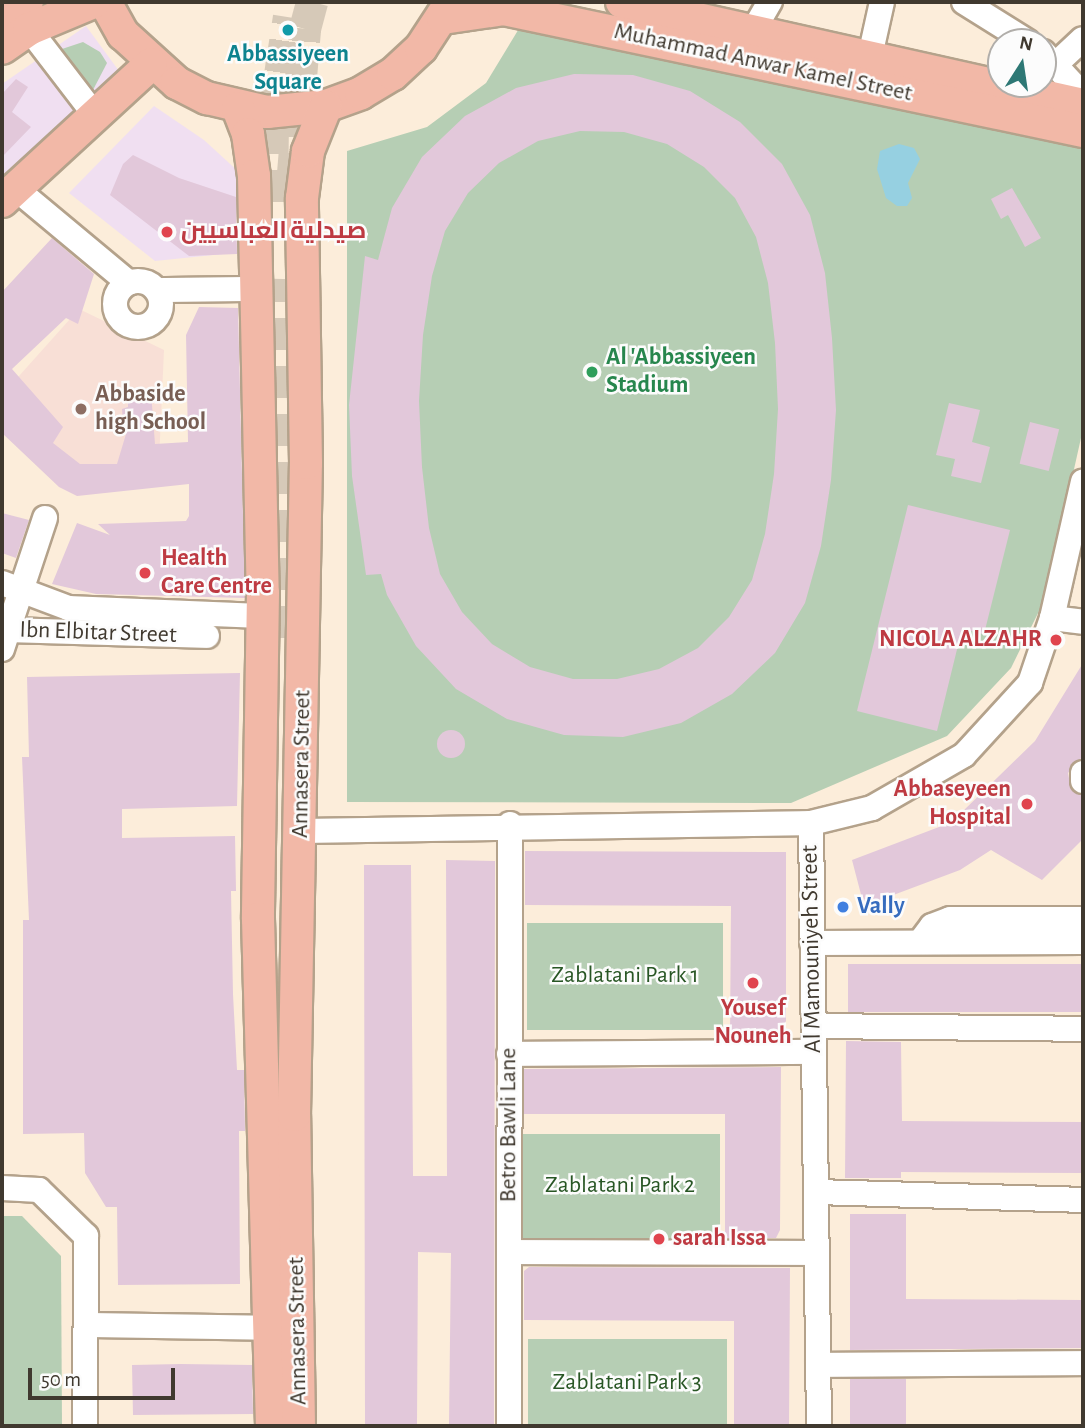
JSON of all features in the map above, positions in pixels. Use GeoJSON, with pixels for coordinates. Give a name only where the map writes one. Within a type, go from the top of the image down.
{"type":"FeatureCollection","features":[{"type":"Feature","properties":{"kind":"main road"},"geometry":{"type":"LineString","coordinates":[[2,48],[19,17],[94,2]]}},
{"type":"Feature","properties":{"kind":"main road"},"geometry":{"type":"LineString","coordinates":[[105,2],[124,34],[151,64],[187,88],[238,108],[297,111],[326,106],[361,93],[393,74],[421,48],[447,10]]}},
{"type":"Feature","properties":{"kind":"main road","name":"Muhammad Anwar Kamel Street"},"geometry":{"type":"LineString","coordinates":[[622,2],[1083,105]]}},
{"type":"Feature","properties":{"kind":"main road","name":"Muhammad Anwar Kamel Street"},"geometry":{"type":"LineString","coordinates":[[447,10],[505,9],[1083,131]]}},
{"type":"Feature","properties":{"kind":"main road"},"geometry":{"type":"LineString","coordinates":[[8,195],[151,64]]}},
{"type":"Feature","properties":{"kind":"main road","name":"Annasera Street"},"geometry":{"type":"LineString","coordinates":[[299,1426],[294,1115],[306,463],[302,198],[308,151],[326,106]]}},
{"type":"Feature","properties":{"kind":"main road","name":"Annasera Street"},"geometry":{"type":"LineString","coordinates":[[238,108],[248,134],[254,176],[255,289],[268,616],[258,919],[272,1426]]}},
{"type":"Feature","properties":{"kind":"main road"},"geometry":{"type":"LineString","coordinates":[[272,202],[268,616],[278,758],[283,991],[294,1115]]}},
{"type":"Feature","properties":{"kind":"street"},"geometry":{"type":"LineString","coordinates":[[753,31],[770,2]]}},
{"type":"Feature","properties":{"kind":"street"},"geometry":{"type":"LineString","coordinates":[[870,56],[882,2]]}},
{"type":"Feature","properties":{"kind":"street"},"geometry":{"type":"LineString","coordinates":[[964,2],[1006,28]]}},
{"type":"Feature","properties":{"kind":"street"},"geometry":{"type":"LineString","coordinates":[[19,17],[95,115]]}},
{"type":"Feature","properties":{"kind":"street"},"geometry":{"type":"LineString","coordinates":[[1057,54],[1083,39]]}},
{"type":"Feature","properties":{"kind":"street"},"geometry":{"type":"LineString","coordinates":[[1057,66],[1083,95]]}},
{"type":"Feature","properties":{"kind":"street"},"geometry":{"type":"LineString","coordinates":[[8,195],[129,283]]}},
{"type":"Feature","properties":{"kind":"street"},"geometry":{"type":"LineString","coordinates":[[157,290],[161,305],[155,320],[132,326],[122,320],[116,305],[129,283],[136,281],[157,290],[255,289]]}},
{"type":"Feature","properties":{"kind":"street","name":"Al Mamouniyeh Street"},"geometry":{"type":"LineString","coordinates":[[819,1426],[811,823],[872,808],[964,755],[1030,683],[1052,618],[1083,481]]}},
{"type":"Feature","properties":{"kind":"street"},"geometry":{"type":"LineString","coordinates":[[5,639],[11,587],[45,519]]}},
{"type":"Feature","properties":{"kind":"street"},"geometry":{"type":"LineString","coordinates":[[11,587],[68,608],[268,616]]}},
{"type":"Feature","properties":{"kind":"street"},"geometry":{"type":"LineString","coordinates":[[1052,618],[1083,622]]}},
{"type":"Feature","properties":{"kind":"street","name":"Ibn Elbitar Street"},"geometry":{"type":"LineString","coordinates":[[5,639],[207,636]]}},
{"type":"Feature","properties":{"kind":"street"},"geometry":{"type":"LineString","coordinates":[[1083,773],[1083,781]]}},
{"type":"Feature","properties":{"kind":"street"},"geometry":{"type":"LineString","coordinates":[[302,831],[510,824],[811,823]]}},
{"type":"Feature","properties":{"kind":"street","name":"Betro Bawli Lane"},"geometry":{"type":"LineString","coordinates":[[509,1426],[510,824]]}},
{"type":"Feature","properties":{"kind":"street"},"geometry":{"type":"LineString","coordinates":[[920,942],[932,926],[950,919],[1083,919]]}},
{"type":"Feature","properties":{"kind":"street"},"geometry":{"type":"LineString","coordinates":[[812,943],[1083,942]]}},
{"type":"Feature","properties":{"kind":"street"},"geometry":{"type":"LineString","coordinates":[[814,1026],[1083,1029]]}},
{"type":"Feature","properties":{"kind":"street"},"geometry":{"type":"LineString","coordinates":[[509,1054],[814,1052]]}},
{"type":"Feature","properties":{"kind":"street"},"geometry":{"type":"LineString","coordinates":[[2,1188],[39,1190],[86,1236],[85,1426]]}},
{"type":"Feature","properties":{"kind":"street"},"geometry":{"type":"LineString","coordinates":[[816,1192],[1083,1200]]}},
{"type":"Feature","properties":{"kind":"street"},"geometry":{"type":"LineString","coordinates":[[509,1252],[817,1253]]}},
{"type":"Feature","properties":{"kind":"street"},"geometry":{"type":"LineString","coordinates":[[86,1325],[270,1328]]}},
{"type":"Feature","properties":{"kind":"street"},"geometry":{"type":"LineString","coordinates":[[818,1365],[1083,1363]]}},
{"type":"Feature","properties":{"kind":"shaded area"},"geometry":{"type":"Polygon","coordinates":[[[86,26],[119,71],[2,187],[2,84],[86,26]]]}},
{"type":"Feature","properties":{"kind":"shaded area"},"geometry":{"type":"Polygon","coordinates":[[[154,106],[204,140],[240,173],[233,253],[155,261],[69,193],[154,106]]]}},
{"type":"Feature","properties":{"kind":"shaded area","name":"Abbaside high School"},"geometry":{"type":"Polygon","coordinates":[[[79,309],[164,350],[158,483],[69,490],[2,422],[2,395],[79,309]]]}},
{"type":"Feature","properties":{"kind":"green space"},"geometry":{"type":"Polygon","coordinates":[[[523,22],[1083,141],[1083,429],[1045,599],[1011,668],[947,736],[791,803],[347,802],[347,151],[427,127],[486,83],[523,22]]]}},
{"type":"Feature","properties":{"kind":"green space"},"geometry":{"type":"Polygon","coordinates":[[[83,42],[100,52],[107,63],[93,90],[56,51],[83,42]]]}},
{"type":"Feature","properties":{"kind":"green space","name":"Zablatani Park 1"},"geometry":{"type":"Polygon","coordinates":[[[527,923],[723,923],[723,1030],[527,1030],[527,923]]]}},
{"type":"Feature","properties":{"kind":"green space","name":"Zablatani Park 2"},"geometry":{"type":"Polygon","coordinates":[[[519,1134],[720,1134],[720,1239],[519,1239],[519,1134]]]}},
{"type":"Feature","properties":{"kind":"green space"},"geometry":{"type":"Polygon","coordinates":[[[2,1216],[22,1216],[61,1256],[62,1426],[2,1426],[2,1216]]]}},
{"type":"Feature","properties":{"kind":"green space","name":"Zablatani Park 3"},"geometry":{"type":"Polygon","coordinates":[[[528,1339],[727,1339],[727,1426],[528,1426],[528,1339]]]}},
{"type":"Feature","properties":{"kind":"water"},"geometry":{"type":"Polygon","coordinates":[[[899,144],[914,148],[920,159],[908,183],[912,198],[907,206],[897,206],[886,198],[877,169],[880,151],[899,144]]]}},
{"type":"Feature","properties":{"kind":"building"},"geometry":{"type":"Polygon","coordinates":[[[574,74],[633,75],[690,91],[740,122],[782,164],[810,215],[825,273],[836,410],[831,480],[821,546],[805,603],[775,653],[732,694],[681,723],[623,737],[564,735],[507,719],[456,689],[416,646],[387,595],[381,574],[366,575],[352,476],[349,405],[365,256],[378,260],[392,208],[422,157],[465,116],[516,88],[574,74]],[[580,131],[538,141],[499,163],[468,193],[445,231],[432,276],[423,335],[419,401],[422,467],[429,528],[440,574],[462,612],[492,644],[530,667],[573,679],[617,679],[659,669],[698,648],[729,617],[752,580],[765,534],[774,474],[778,409],[775,343],[768,283],[756,237],[735,198],[704,167],[667,144],[624,132],[580,131]]]}},
{"type":"Feature","properties":{"kind":"building"},"geometry":{"type":"Polygon","coordinates":[[[16,79],[28,87],[12,112],[31,127],[2,157],[2,94],[16,79]]]}},
{"type":"Feature","properties":{"kind":"building"},"geometry":{"type":"Polygon","coordinates":[[[133,155],[179,178],[236,197],[237,254],[189,256],[110,195],[123,164],[133,155]]]}},
{"type":"Feature","properties":{"kind":"building"},"geometry":{"type":"Polygon","coordinates":[[[1012,188],[1041,238],[1025,247],[1008,215],[1001,219],[991,199],[1012,188]]]}},
{"type":"Feature","properties":{"kind":"building"},"geometry":{"type":"Polygon","coordinates":[[[52,238],[94,274],[78,324],[66,318],[12,369],[63,427],[53,443],[80,464],[117,464],[129,424],[123,424],[122,409],[128,407],[128,393],[151,392],[155,444],[188,442],[186,335],[199,307],[238,308],[245,598],[96,594],[52,584],[77,523],[110,535],[98,524],[186,521],[189,516],[189,484],[77,496],[59,487],[2,433],[2,292],[52,238]]]}},
{"type":"Feature","properties":{"kind":"building"},"geometry":{"type":"Polygon","coordinates":[[[949,403],[980,410],[972,442],[990,447],[981,483],[951,476],[955,459],[936,455],[949,403]]]}},
{"type":"Feature","properties":{"kind":"building"},"geometry":{"type":"Polygon","coordinates":[[[1030,422],[1059,429],[1049,471],[1020,464],[1030,422]]]}},
{"type":"Feature","properties":{"kind":"building"},"geometry":{"type":"Polygon","coordinates":[[[908,505],[1010,530],[984,634],[962,629],[937,731],[857,711],[908,505]]]}},
{"type":"Feature","properties":{"kind":"building"},"geometry":{"type":"Polygon","coordinates":[[[2,513],[29,520],[16,558],[2,553],[2,513]]]}},
{"type":"Feature","properties":{"kind":"building"},"geometry":{"type":"Polygon","coordinates":[[[1083,663],[1083,756],[1068,773],[1071,789],[1083,796],[1083,839],[1042,880],[991,850],[960,870],[864,906],[852,860],[939,827],[962,812],[1035,741],[1083,663]]]}},
{"type":"Feature","properties":{"kind":"building"},"geometry":{"type":"Polygon","coordinates":[[[240,673],[237,806],[122,809],[122,838],[235,836],[236,891],[231,891],[233,994],[237,1070],[244,1070],[245,1131],[239,1131],[240,1284],[118,1285],[117,1207],[106,1207],[85,1173],[84,1133],[23,1134],[23,920],[29,920],[22,757],[29,757],[27,677],[240,673]]]}},
{"type":"Feature","properties":{"kind":"building"},"geometry":{"type":"Polygon","coordinates":[[[451,730],[461,734],[465,744],[461,754],[451,758],[441,754],[437,744],[441,734],[451,730]]]}},
{"type":"Feature","properties":{"kind":"building"},"geometry":{"type":"Polygon","coordinates":[[[525,851],[786,852],[786,1021],[777,1037],[730,1038],[731,906],[525,905],[525,851]]]}},
{"type":"Feature","properties":{"kind":"building"},"geometry":{"type":"Polygon","coordinates":[[[446,860],[495,861],[494,1426],[449,1426],[451,1253],[418,1252],[417,1426],[365,1426],[364,865],[411,865],[413,1176],[447,1176],[446,860]]]}},
{"type":"Feature","properties":{"kind":"building"},"geometry":{"type":"Polygon","coordinates":[[[848,964],[1083,964],[1083,1012],[848,1012],[848,964]]]}},
{"type":"Feature","properties":{"kind":"building"},"geometry":{"type":"Polygon","coordinates":[[[846,1041],[901,1042],[902,1121],[1083,1122],[1083,1173],[901,1172],[901,1178],[845,1178],[846,1041]]]}},
{"type":"Feature","properties":{"kind":"building"},"geometry":{"type":"Polygon","coordinates":[[[781,1067],[780,1230],[776,1238],[725,1238],[725,1114],[524,1114],[524,1069],[781,1067]]]}},
{"type":"Feature","properties":{"kind":"building"},"geometry":{"type":"Polygon","coordinates":[[[850,1214],[906,1214],[906,1299],[1083,1300],[1083,1348],[850,1350],[850,1214]]]}},
{"type":"Feature","properties":{"kind":"building"},"geometry":{"type":"Polygon","coordinates":[[[529,1267],[790,1268],[789,1426],[734,1426],[734,1321],[524,1320],[524,1271],[529,1267]]]}},
{"type":"Feature","properties":{"kind":"building"},"geometry":{"type":"Polygon","coordinates":[[[132,1365],[252,1365],[253,1414],[133,1415],[132,1365]]]}},
{"type":"Feature","properties":{"kind":"building"},"geometry":{"type":"Polygon","coordinates":[[[850,1379],[906,1379],[906,1426],[850,1426],[850,1379]]]}},
{"type":"Feature","properties":{"kind":"tunnel"},"geometry":{"type":"LineString","coordinates":[[292,185],[305,29],[312,2]]}},
{"type":"Feature","properties":{"kind":"tunnel"},"geometry":{"type":"LineString","coordinates":[[272,202],[273,120],[289,17]]}},
{"type":"Feature","properties":{"kind":"tunnel"},"geometry":{"type":"LineString","coordinates":[[280,638],[289,279]]}},
{"type":"Feature","properties":{"kind":"place","name":"Abbassiyeen Square"},"geometry":{"type":"Point","coordinates":[288,30]}},
{"type":"Feature","properties":{"kind":"place","name":"صيدلية العباسيين"},"geometry":{"type":"Point","coordinates":[167,232]}},
{"type":"Feature","properties":{"kind":"place","name":"Al 'Abbassiyeen Stadium"},"geometry":{"type":"Point","coordinates":[592,372]}},
{"type":"Feature","properties":{"kind":"place","name":"Abbaside high School"},"geometry":{"type":"Point","coordinates":[81,409]}},
{"type":"Feature","properties":{"kind":"place","name":"Health Care Centre"},"geometry":{"type":"Point","coordinates":[145,573]}},
{"type":"Feature","properties":{"kind":"place","name":"NICOLA ALZAHR"},"geometry":{"type":"Point","coordinates":[1056,640]}},
{"type":"Feature","properties":{"kind":"place","name":"Abbaseyeen Hospital"},"geometry":{"type":"Point","coordinates":[1027,804]}},
{"type":"Feature","properties":{"kind":"place","name":"Vally"},"geometry":{"type":"Point","coordinates":[843,907]}},
{"type":"Feature","properties":{"kind":"place","name":"Yousef Nouneh"},"geometry":{"type":"Point","coordinates":[753,983]}},
{"type":"Feature","properties":{"kind":"place","name":"sarah Issa"},"geometry":{"type":"Point","coordinates":[659,1239]}}]}
